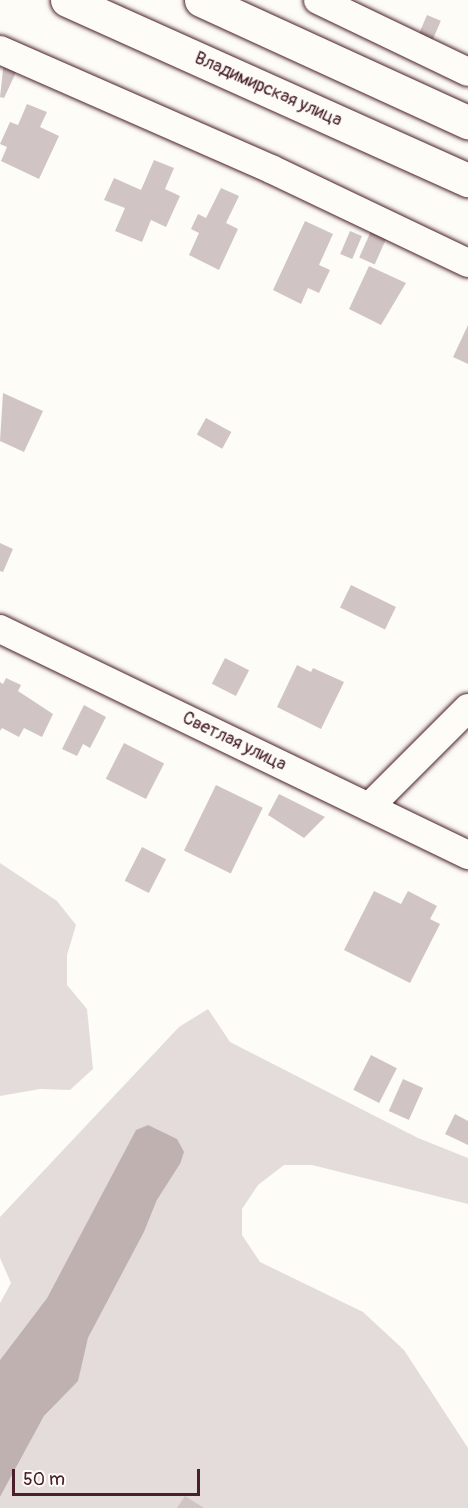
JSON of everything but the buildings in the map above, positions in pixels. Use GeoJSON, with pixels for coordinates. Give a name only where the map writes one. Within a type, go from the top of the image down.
{"type":"FeatureCollection","features":[{"type":"Feature","properties":{"kind":"highway","name":"Владимирская улица"},"geometry":{"type":"LineString","coordinates":[[67,0],[468,180]]}},
{"type":"Feature","properties":{"kind":"highway"},"geometry":{"type":"LineString","coordinates":[[201,0],[468,122]]}},
{"type":"Feature","properties":{"kind":"street"},"geometry":{"type":"LineString","coordinates":[[318,0],[468,72]]}},
{"type":"Feature","properties":{"kind":"street"},"geometry":{"type":"LineString","coordinates":[[0,50],[271,169],[468,263]]}},
{"type":"Feature","properties":{"kind":"street","name":"Светлая улица"},"geometry":{"type":"LineString","coordinates":[[0,629],[468,855]]}},
{"type":"Feature","properties":{"kind":"street"},"geometry":{"type":"LineString","coordinates":[[369,807],[468,708]]}},
{"type":"Feature","properties":{"kind":"shaded area"},"geometry":{"type":"Polygon","coordinates":[[[0,863],[57,901],[76,925],[67,955],[67,985],[87,1009],[93,1069],[70,1090],[40,1089],[0,1096],[0,863]]]}},
{"type":"Feature","properties":{"kind":"shaded area"},"geometry":{"type":"Polygon","coordinates":[[[208,1009],[230,1042],[418,1138],[468,1158],[468,1204],[312,1165],[284,1165],[258,1185],[242,1209],[242,1235],[260,1262],[363,1312],[404,1350],[468,1448],[468,1508],[0,1508],[0,1497],[44,1416],[77,1381],[88,1338],[144,1232],[157,1200],[180,1164],[148,1125],[136,1131],[47,1298],[0,1360],[0,1303],[11,1283],[0,1258],[0,1217],[179,1027],[208,1009]]]}},
{"type":"Feature","properties":{"kind":"shaded area"},"geometry":{"type":"Polygon","coordinates":[[[148,1125],[177,1139],[184,1152],[180,1164],[157,1200],[144,1232],[88,1338],[78,1381],[44,1416],[0,1497],[0,1360],[47,1298],[136,1130],[148,1125]]]}}]}
